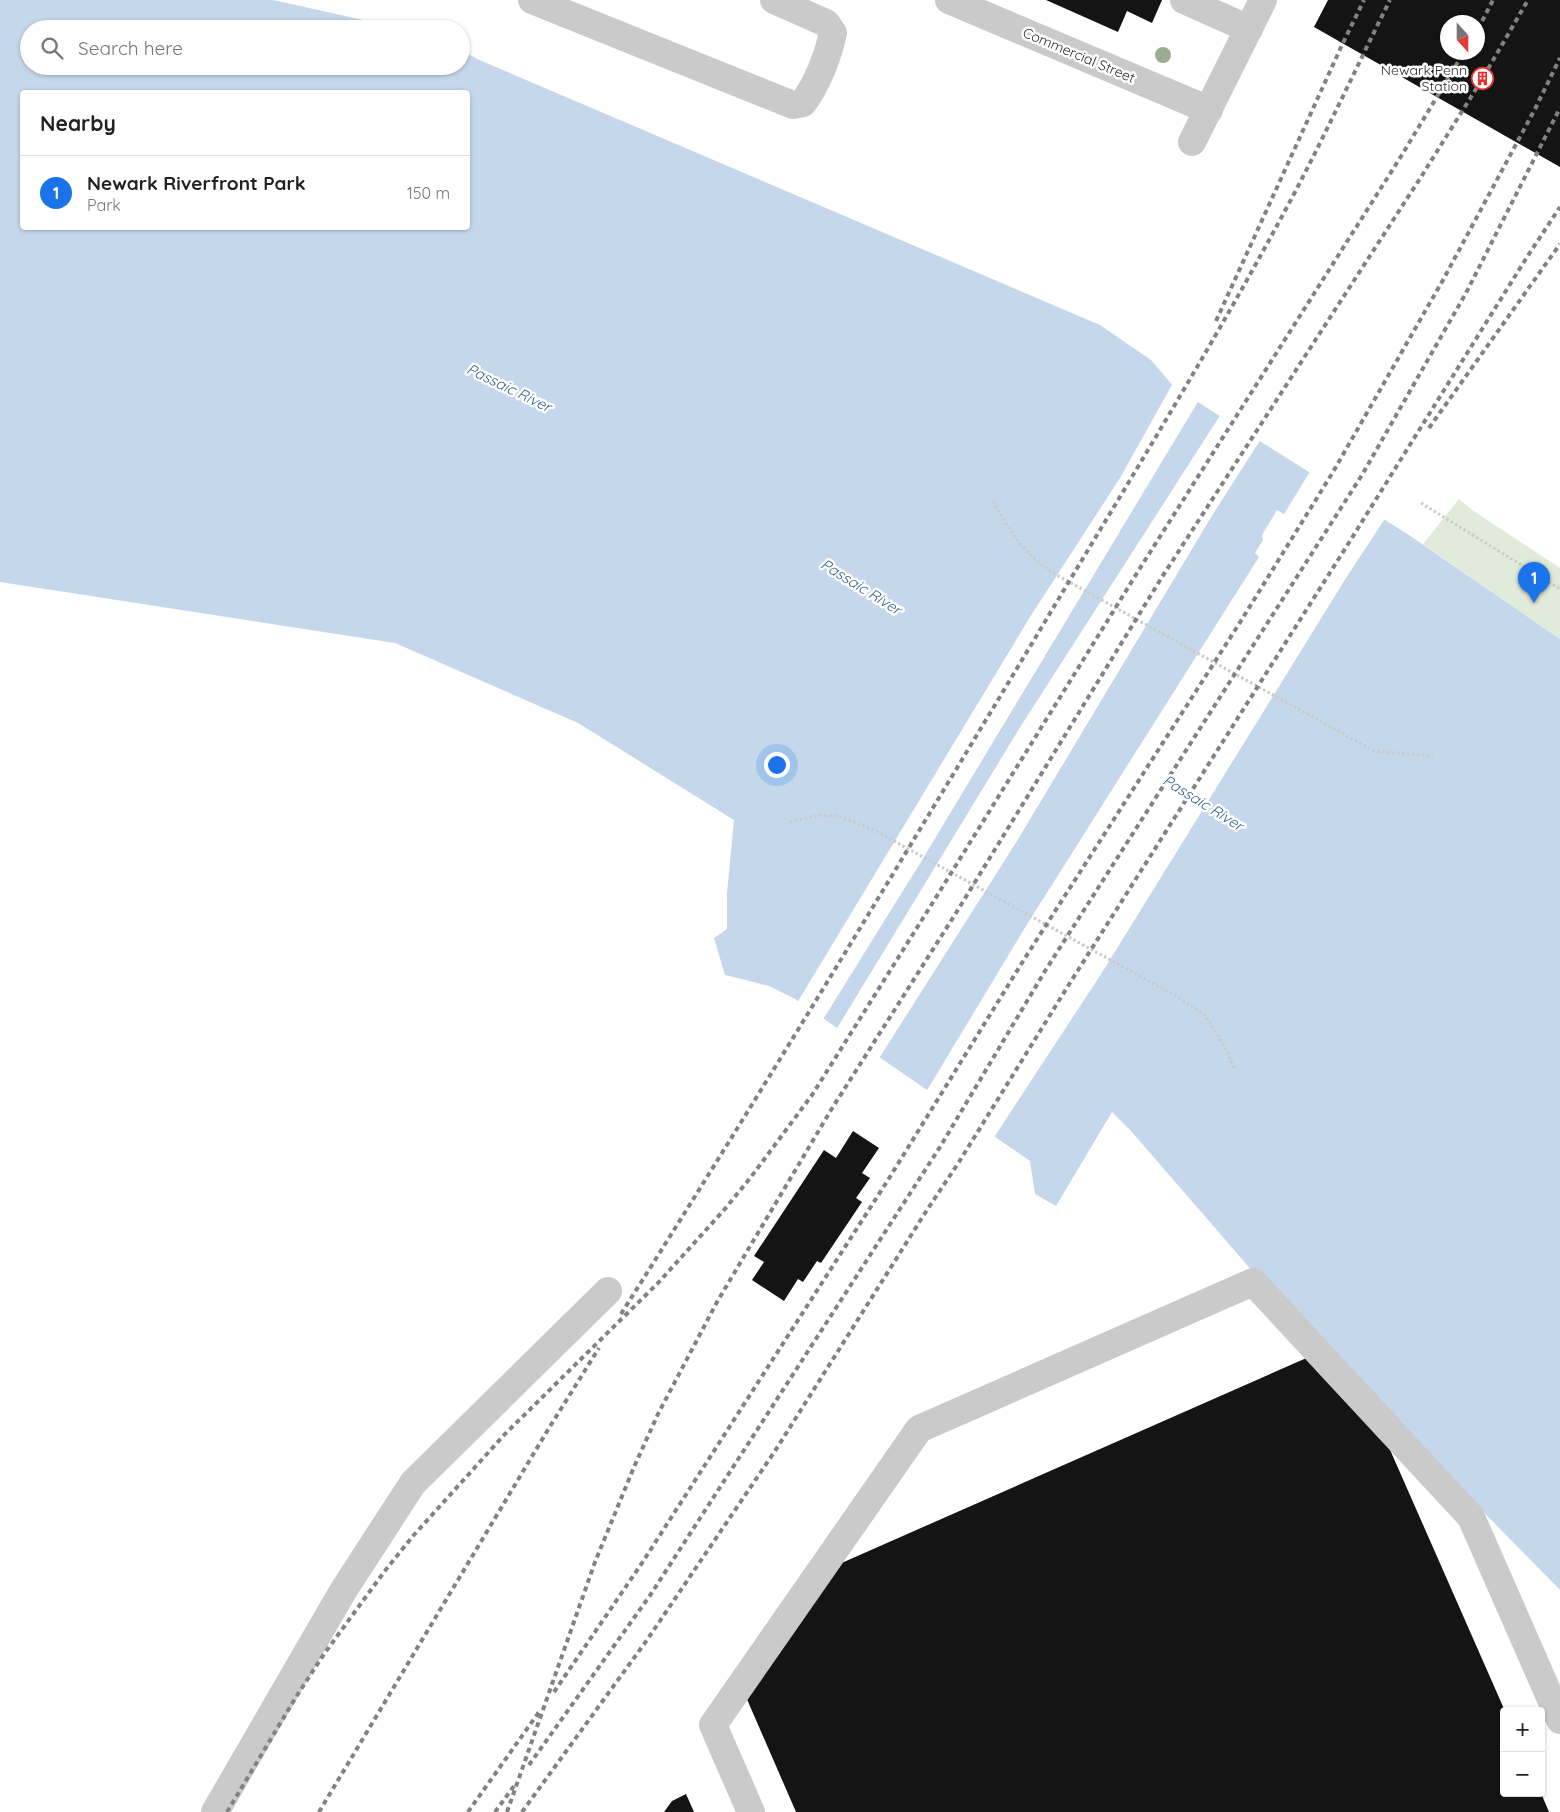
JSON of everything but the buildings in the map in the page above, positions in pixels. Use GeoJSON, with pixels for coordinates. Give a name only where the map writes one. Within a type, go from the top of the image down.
{"type":"FeatureCollection","features":[{"type":"Feature","properties":{"kind":"street"},"geometry":{"type":"LineString","coordinates":[[532,0],[793,105],[803,103],[813,86],[830,46],[833,33],[826,23],[774,0]]}},
{"type":"Feature","properties":{"kind":"street","name":"Commercial Street"},"geometry":{"type":"LineString","coordinates":[[949,0],[1209,110]]}},
{"type":"Feature","properties":{"kind":"street"},"geometry":{"type":"LineString","coordinates":[[1184,0],[1249,29]]}},
{"type":"Feature","properties":{"kind":"street"},"geometry":{"type":"LineString","coordinates":[[1192,142],[1263,0]]}},
{"type":"Feature","properties":{"kind":"street"},"geometry":{"type":"LineString","coordinates":[[751,1812],[713,1725],[919,1429],[1253,1282],[1471,1517],[1560,1720]]}},
{"type":"Feature","properties":{"kind":"street"},"geometry":{"type":"LineString","coordinates":[[215,1812],[343,1592],[413,1483],[608,1291]]}},
{"type":"Feature","properties":{"kind":"path"},"geometry":{"type":"LineString","coordinates":[[993,501],[1018,542],[1038,563],[1053,573],[1374,751],[1433,756]]}},
{"type":"Feature","properties":{"kind":"path"},"geometry":{"type":"LineString","coordinates":[[1421,502],[1560,589]]}},
{"type":"Feature","properties":{"kind":"path"},"geometry":{"type":"LineString","coordinates":[[790,822],[819,814],[838,816],[874,830],[1142,977],[1205,1015],[1225,1047],[1234,1068]]}},
{"type":"Feature","properties":{"kind":"green space"},"geometry":{"type":"Polygon","coordinates":[[[1459,499],[1475,512],[1560,568],[1560,639],[1423,544],[1459,499]]]}},
{"type":"Feature","properties":{"kind":"water","name":"Passaic River"},"geometry":{"type":"Polygon","coordinates":[[[0,0],[273,0],[363,20],[20,20],[20,75],[470,75],[470,55],[1100,325],[1151,360],[1174,387],[1409,535],[1560,639],[1560,1590],[1293,1318],[1131,1131],[1112,1112],[1056,1206],[1035,1194],[1030,1161],[795,999],[769,986],[725,975],[714,938],[727,929],[727,893],[734,820],[578,723],[395,643],[0,582],[0,0]]]}},
{"type":"Feature","properties":{"kind":"pier"},"geometry":{"type":"Polygon","coordinates":[[[1173,383],[1199,400],[919,865],[822,1021],[797,1003],[1030,617],[1120,478],[1173,383]]]}},
{"type":"Feature","properties":{"kind":"pier"},"geometry":{"type":"Polygon","coordinates":[[[1221,414],[1261,439],[1213,514],[1017,841],[878,1060],[836,1030],[1019,729],[1221,414]]]}},
{"type":"Feature","properties":{"kind":"pier"},"geometry":{"type":"Polygon","coordinates":[[[1311,470],[1386,517],[1346,578],[1103,971],[993,1139],[926,1092],[1026,926],[1259,557],[1255,553],[1263,540],[1262,535],[1277,510],[1284,514],[1311,470]]]}},
{"type":"Feature","properties":{"kind":"railway"},"geometry":{"type":"LineString","coordinates":[[1216,321],[1364,0]]}},
{"type":"Feature","properties":{"kind":"railway"},"geometry":{"type":"LineString","coordinates":[[621,1314],[883,891],[1201,360],[1295,192],[1390,0]]}},
{"type":"Feature","properties":{"kind":"railway"},"geometry":{"type":"LineString","coordinates":[[1485,15],[1493,0]]}},
{"type":"Feature","properties":{"kind":"railway"},"geometry":{"type":"LineString","coordinates":[[507,1812],[595,1562],[634,1467],[658,1414],[717,1302],[831,1110],[956,913],[1162,577],[1421,177],[1481,81],[1528,0]]}},
{"type":"Feature","properties":{"kind":"railway"},"geometry":{"type":"LineString","coordinates":[[554,1692],[642,1563],[888,1180],[1025,958],[1239,624],[1333,472],[1443,280],[1535,109],[1560,58]]}},
{"type":"Feature","properties":{"kind":"railway"},"geometry":{"type":"LineString","coordinates":[[227,1812],[324,1654],[413,1536],[505,1434],[658,1283],[724,1210],[812,1095],[1142,565],[1400,158],[1459,60]]}},
{"type":"Feature","properties":{"kind":"railway"},"geometry":{"type":"LineString","coordinates":[[529,1765],[651,1594],[940,1147],[1045,971],[1362,475],[1466,293],[1560,108]]}},
{"type":"Feature","properties":{"kind":"railway"},"geometry":{"type":"LineString","coordinates":[[522,1812],[647,1640],[775,1451],[1560,207]]}},
{"type":"Feature","properties":{"kind":"railway"},"geometry":{"type":"LineString","coordinates":[[1429,428],[1560,244]]}},
{"type":"Feature","properties":{"kind":"railway"},"geometry":{"type":"LineString","coordinates":[[319,1812],[599,1348]]}},
{"type":"Feature","properties":{"kind":"railway"},"geometry":{"type":"LineString","coordinates":[[468,1812],[539,1712]]}},
{"type":"Feature","properties":{"kind":"railway"},"geometry":{"type":"LineString","coordinates":[[495,1812],[514,1786]]}},
{"type":"Feature","properties":{"kind":"place","name":"Newark Penn Station"},"geometry":{"type":"Point","coordinates":[1483,78]}},
{"type":"Feature","properties":{"kind":"place","name":"Newark Riverfront Park"},"geometry":{"type":"Point","coordinates":[1534,603]}}]}
